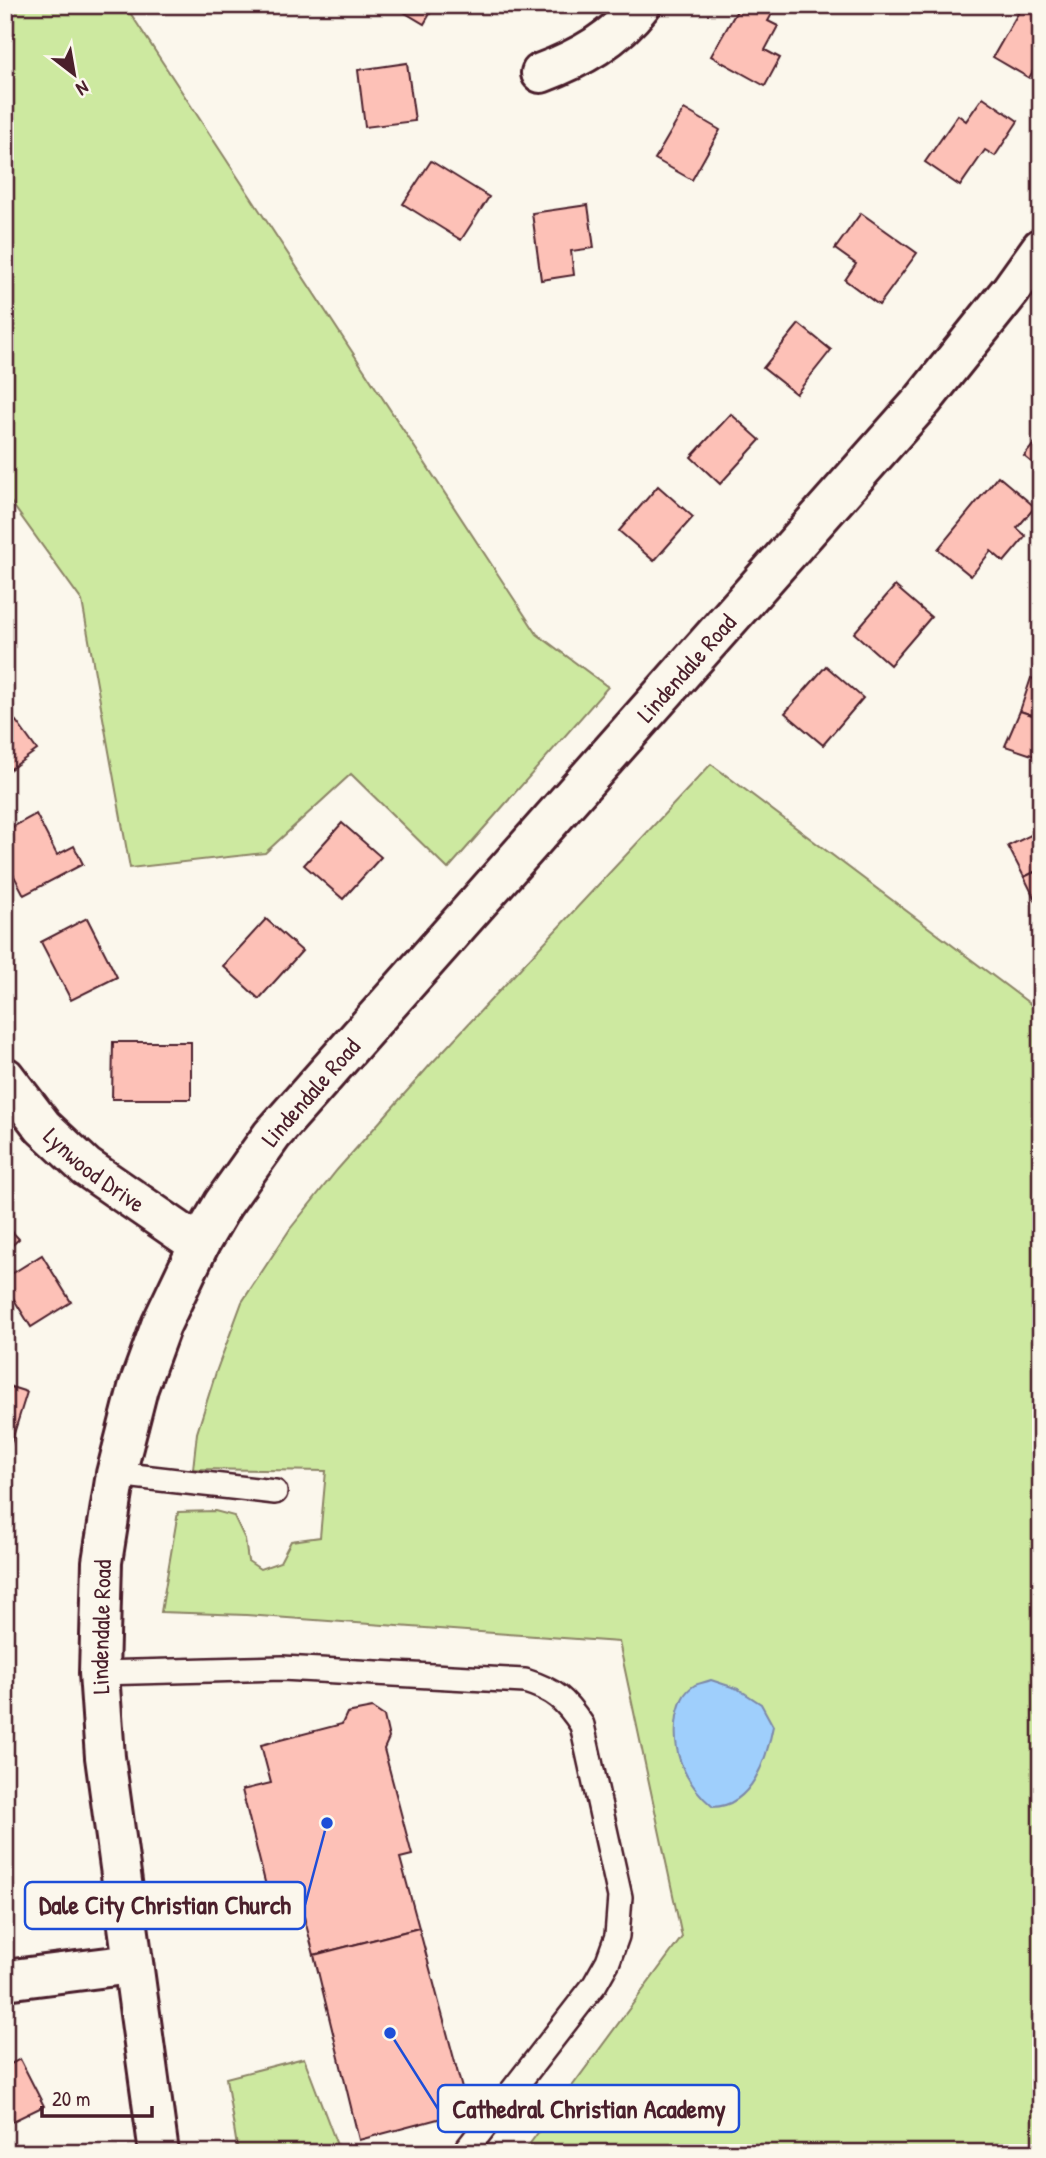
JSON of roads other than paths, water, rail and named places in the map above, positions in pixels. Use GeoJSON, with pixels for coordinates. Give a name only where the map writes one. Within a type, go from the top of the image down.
{"type":"FeatureCollection","features":[{"type":"Feature","properties":{"kind":"street"},"geometry":{"type":"LineString","coordinates":[[541,73],[598,47],[618,31],[641,5]]}},
{"type":"Feature","properties":{"kind":"street","name":"Lindendale Road"},"geometry":{"type":"LineString","coordinates":[[159,2153],[105,1757],[99,1673],[102,1562],[116,1474],[138,1388],[162,1325],[199,1245],[223,1205],[272,1135],[923,400],[1041,248]]}},
{"type":"Feature","properties":{"kind":"street","name":"Lynwood Drive"},"geometry":{"type":"LineString","coordinates":[[5,1077],[43,1127],[86,1167],[199,1245]]}},
{"type":"Feature","properties":{"kind":"street"},"geometry":{"type":"LineString","coordinates":[[5,1980],[132,1964]]}},
{"type":"Feature","properties":{"kind":"lane"},"geometry":{"type":"LineString","coordinates":[[116,1474],[275,1492]]}},
{"type":"Feature","properties":{"kind":"lane"},"geometry":{"type":"LineString","coordinates":[[99,1673],[282,1668],[525,1681],[548,1688],[568,1704],[582,1725],[620,1897],[617,1936],[608,1961],[595,1984],[464,2153]]}},
{"type":"Feature","properties":{"kind":"water"},"geometry":{"type":"Polygon","coordinates":[[[711,1680],[738,1689],[761,1704],[773,1726],[762,1765],[748,1789],[727,1805],[713,1807],[688,1777],[678,1755],[676,1742],[678,1711],[685,1694],[695,1685],[711,1680]]]}},
{"type":"Feature","properties":{"kind":"place","name":"Dale City Christian Church"},"geometry":{"type":"Point","coordinates":[327,1823]}},
{"type":"Feature","properties":{"kind":"place","name":"Cathedral Christian Academy"},"geometry":{"type":"Point","coordinates":[390,2033]}}]}
